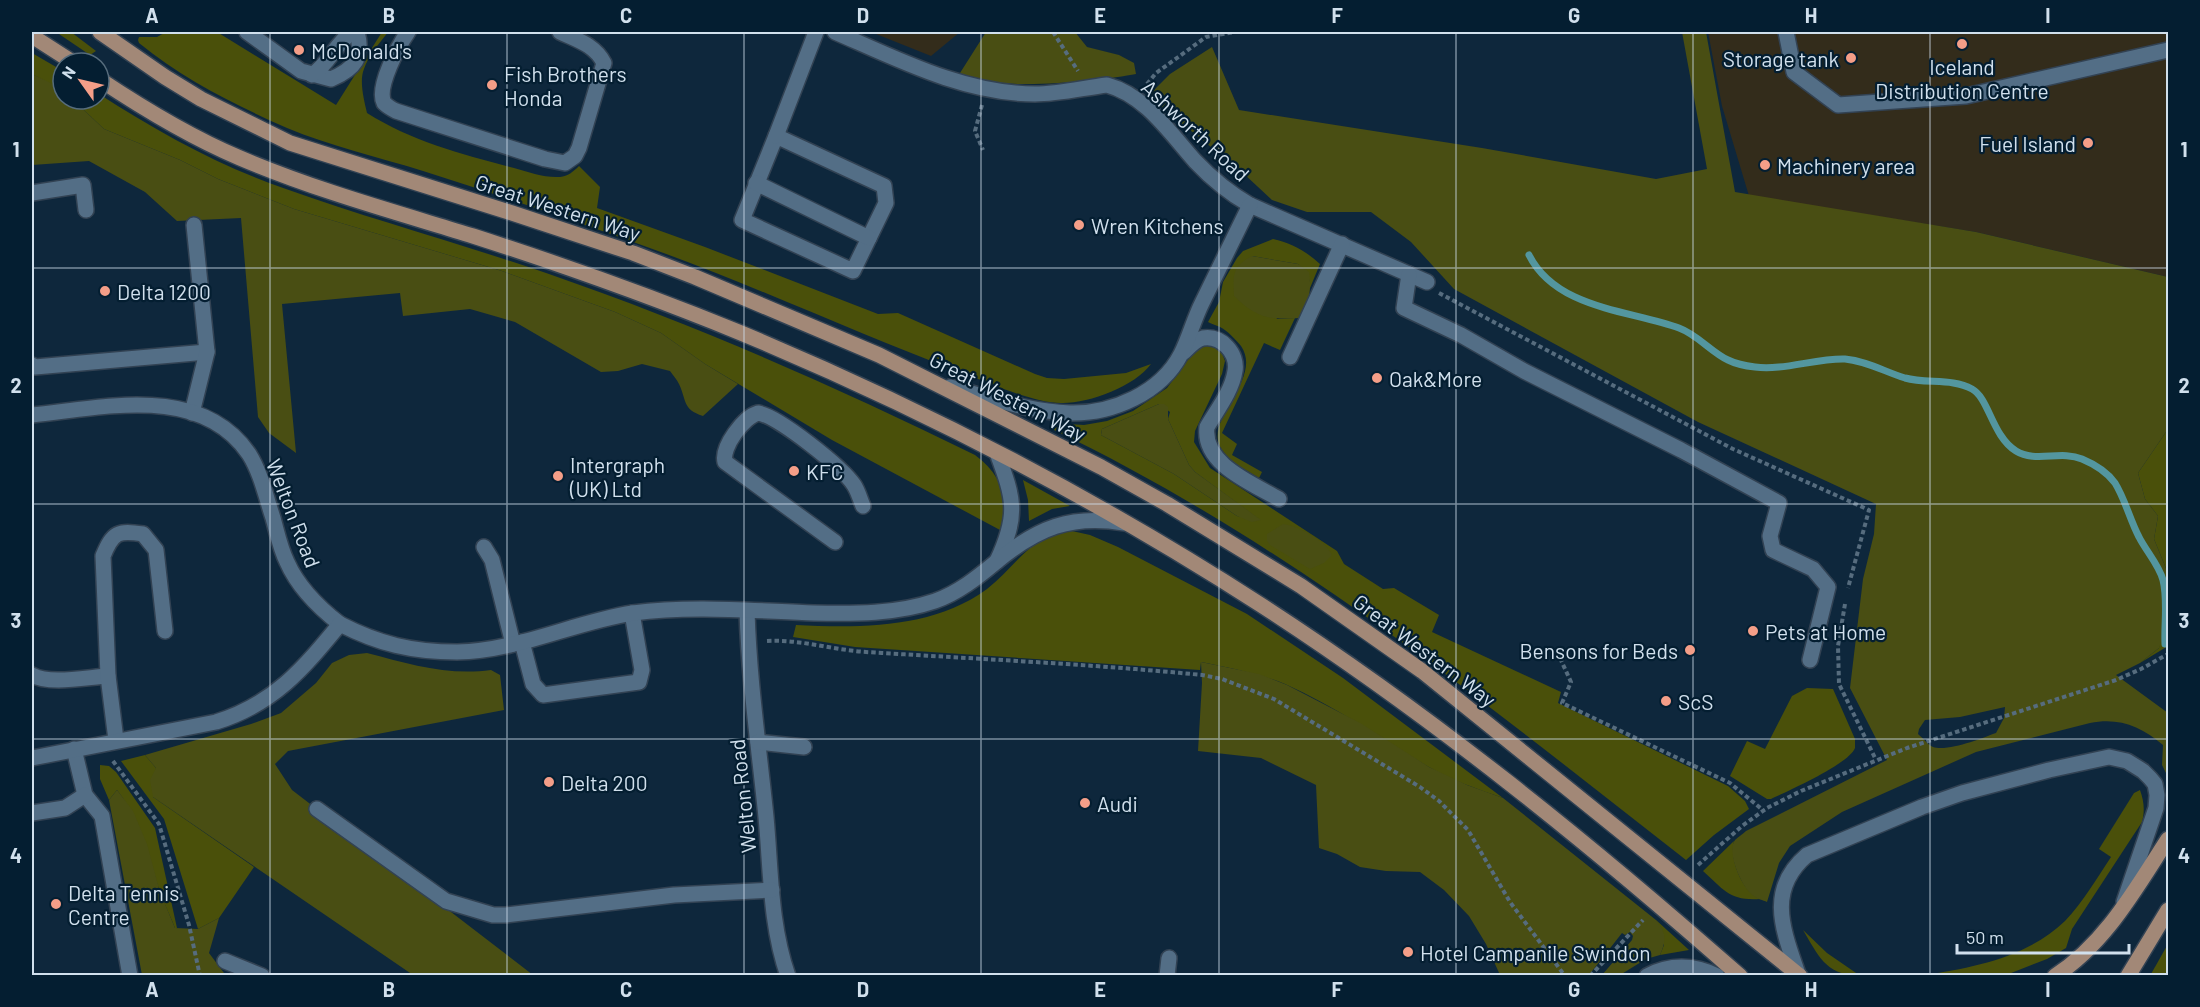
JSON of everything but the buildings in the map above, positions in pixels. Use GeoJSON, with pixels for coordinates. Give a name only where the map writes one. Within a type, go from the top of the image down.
{"type":"FeatureCollection","features":[{"type":"Feature","properties":{"kind":"main road","name":"Great Western Way"},"geometry":{"type":"LineString","coordinates":[[100,32],[201,99],[290,143],[643,257],[810,325],[936,383],[1101,467],[1252,555],[1403,657],[1799,975]]}},
{"type":"Feature","properties":{"kind":"main road"},"geometry":{"type":"LineString","coordinates":[[32,36],[55,51]]}},
{"type":"Feature","properties":{"kind":"main road"},"geometry":{"type":"LineString","coordinates":[[111,87],[177,127],[242,159],[306,183],[509,248],[709,320],[851,381],[997,453],[1127,524],[1263,607],[1348,664],[1463,747],[1567,828],[1740,975]]}},
{"type":"Feature","properties":{"kind":"main road"},"geometry":{"type":"LineString","coordinates":[[2055,975],[2082,956],[2100,938],[2123,908],[2169,838]]}},
{"type":"Feature","properties":{"kind":"main road"},"geometry":{"type":"LineString","coordinates":[[2128,975],[2169,910]]}},
{"type":"Feature","properties":{"kind":"street"},"geometry":{"type":"LineString","coordinates":[[247,32],[295,68],[331,79],[349,69],[360,54],[357,32]]}},
{"type":"Feature","properties":{"kind":"street"},"geometry":{"type":"LineString","coordinates":[[312,75],[326,62],[343,39],[352,32]]}},
{"type":"Feature","properties":{"kind":"street"},"geometry":{"type":"LineString","coordinates":[[408,32],[386,74],[382,93],[385,104],[396,111],[545,159],[565,163],[575,156],[579,148],[604,63],[599,54],[587,45],[560,32]]}},
{"type":"Feature","properties":{"kind":"street"},"geometry":{"type":"LineString","coordinates":[[776,136],[884,186],[886,203],[853,271],[742,220],[816,32]]}},
{"type":"Feature","properties":{"kind":"street","name":"Ashworth Road"},"geometry":{"type":"LineString","coordinates":[[835,32],[955,81],[987,88],[1035,94],[1107,85],[1119,88],[1149,110],[1220,186],[1250,205],[1201,304],[1181,354],[1167,375],[1151,389],[1122,403],[1071,413],[1035,408],[936,383]]}},
{"type":"Feature","properties":{"kind":"street"},"geometry":{"type":"LineString","coordinates":[[1786,32],[1794,72],[1838,105],[1966,96],[2169,50]]}},
{"type":"Feature","properties":{"kind":"street"},"geometry":{"type":"LineString","coordinates":[[756,183],[869,238]]}},
{"type":"Feature","properties":{"kind":"street"},"geometry":{"type":"LineString","coordinates":[[32,193],[83,185],[86,210]]}},
{"type":"Feature","properties":{"kind":"street"},"geometry":{"type":"LineString","coordinates":[[1250,205],[1427,282]]}},
{"type":"Feature","properties":{"kind":"street"},"geometry":{"type":"LineString","coordinates":[[192,413],[207,352],[194,225]]}},
{"type":"Feature","properties":{"kind":"street"},"geometry":{"type":"LineString","coordinates":[[1290,357],[1342,244]]}},
{"type":"Feature","properties":{"kind":"street"},"geometry":{"type":"LineString","coordinates":[[1409,274],[1404,308],[1461,335],[1524,371],[1681,450],[1779,503],[1770,536],[1773,550],[1813,569],[1828,587],[1810,660]]}},
{"type":"Feature","properties":{"kind":"street"},"geometry":{"type":"LineString","coordinates":[[1181,354],[1203,338],[1218,340],[1229,350],[1235,362],[1233,380],[1207,427],[1206,434],[1210,449],[1222,464],[1278,499]]}},
{"type":"Feature","properties":{"kind":"street"},"geometry":{"type":"LineString","coordinates":[[32,365],[35,368],[207,352]]}},
{"type":"Feature","properties":{"kind":"street","name":"Welton Road"},"geometry":{"type":"LineString","coordinates":[[32,415],[156,404],[173,406],[216,424],[240,442],[249,455],[259,474],[286,562],[302,587],[323,611],[340,624],[365,637],[411,650],[458,652],[518,643],[632,614],[674,610],[862,613],[915,606],[936,601],[951,594],[1026,539],[1054,526],[1086,520],[1127,524]]}},
{"type":"Feature","properties":{"kind":"street"},"geometry":{"type":"LineString","coordinates":[[835,542],[725,462],[724,452],[727,445],[747,418],[758,413],[774,418],[831,462],[854,485],[863,506]]}},
{"type":"Feature","properties":{"kind":"street"},"geometry":{"type":"LineString","coordinates":[[997,453],[1011,494],[1012,514],[997,561]]}},
{"type":"Feature","properties":{"kind":"street"},"geometry":{"type":"LineString","coordinates":[[116,740],[108,676],[103,556],[109,542],[117,533],[128,531],[143,534],[156,550],[165,631]]}},
{"type":"Feature","properties":{"kind":"street"},"geometry":{"type":"LineString","coordinates":[[484,547],[492,560],[533,684],[543,695],[639,682],[642,670],[632,614]]}},
{"type":"Feature","properties":{"kind":"street","name":"Welton Road"},"geometry":{"type":"LineString","coordinates":[[747,611],[748,643],[772,890],[781,955],[788,975]]}},
{"type":"Feature","properties":{"kind":"street"},"geometry":{"type":"LineString","coordinates":[[32,758],[216,722],[253,707],[280,689],[308,664],[340,624]]}},
{"type":"Feature","properties":{"kind":"street"},"geometry":{"type":"LineString","coordinates":[[32,675],[49,680],[108,676]]}},
{"type":"Feature","properties":{"kind":"street"},"geometry":{"type":"LineString","coordinates":[[758,742],[804,747]]}},
{"type":"Feature","properties":{"kind":"street"},"geometry":{"type":"LineString","coordinates":[[74,749],[85,795],[102,816],[130,975]]}},
{"type":"Feature","properties":{"kind":"street"},"geometry":{"type":"LineString","coordinates":[[1799,975],[1783,929],[1781,908],[1784,885],[1798,863],[1807,855],[1922,807],[1962,793],[2109,757],[2127,761],[2143,771],[2155,784],[2157,795],[2156,808],[2123,908]]}},
{"type":"Feature","properties":{"kind":"street"},"geometry":{"type":"LineString","coordinates":[[32,813],[65,808],[85,795]]}},
{"type":"Feature","properties":{"kind":"street"},"geometry":{"type":"LineString","coordinates":[[317,809],[446,901],[493,915],[674,895],[772,890]]}},
{"type":"Feature","properties":{"kind":"street"},"geometry":{"type":"LineString","coordinates":[[1167,975],[1168,958]]}},
{"type":"Feature","properties":{"kind":"street"},"geometry":{"type":"LineString","coordinates":[[225,961],[262,975]]}},
{"type":"Feature","properties":{"kind":"street"},"geometry":{"type":"LineString","coordinates":[[1647,975],[1682,966],[1716,975]]}},
{"type":"Feature","properties":{"kind":"path"},"geometry":{"type":"LineString","coordinates":[[1053,32],[1088,87]]}},
{"type":"Feature","properties":{"kind":"path"},"geometry":{"type":"LineString","coordinates":[[1135,99],[1156,73],[1206,37],[1235,32]]}},
{"type":"Feature","properties":{"kind":"path"},"geometry":{"type":"LineString","coordinates":[[983,150],[975,131],[987,88]]}},
{"type":"Feature","properties":{"kind":"path"},"geometry":{"type":"LineString","coordinates":[[748,643],[793,641],[863,652],[1137,669],[1222,679],[1259,692],[1420,787],[1439,801],[1468,830],[1510,902],[1565,975]]}},
{"type":"Feature","properties":{"kind":"path"},"geometry":{"type":"LineString","coordinates":[[1698,865],[1734,833],[1764,811],[1801,791],[1876,760],[1978,724],[2116,680],[2169,654]]}},
{"type":"Feature","properties":{"kind":"path"},"geometry":{"type":"LineString","coordinates":[[1560,658],[1571,682],[1562,703],[1730,783],[1764,811]]}},
{"type":"Feature","properties":{"kind":"path"},"geometry":{"type":"LineString","coordinates":[[100,744],[159,824],[189,925],[200,975]]}},
{"type":"Feature","properties":{"kind":"path"},"geometry":{"type":"LineString","coordinates":[[1590,975],[1643,920]]}},
{"type":"Feature","properties":{"kind":"shaded area"},"geometry":{"type":"Polygon","coordinates":[[[871,32],[960,32],[931,56],[871,32]]]}},
{"type":"Feature","properties":{"kind":"shaded area"},"geometry":{"type":"Polygon","coordinates":[[[1708,32],[2168,32],[2168,277],[1976,232],[1749,196],[1722,106],[1708,32]]]}},
{"type":"Feature","properties":{"kind":"green space"},"geometry":{"type":"Polygon","coordinates":[[[56,32],[71,32],[96,51],[84,51],[56,32]]]}},
{"type":"Feature","properties":{"kind":"green space"},"geometry":{"type":"Polygon","coordinates":[[[166,32],[217,32],[336,105],[382,32],[388,32],[366,64],[362,91],[367,113],[402,132],[457,152],[542,176],[563,176],[579,166],[600,187],[597,208],[878,314],[898,313],[1047,378],[1064,379],[1126,373],[1151,364],[1144,372],[1123,386],[1086,400],[1052,402],[1013,392],[647,247],[507,198],[337,146],[287,128],[210,90],[173,68],[139,43],[139,37],[157,37],[166,32]]]}},
{"type":"Feature","properties":{"kind":"green space"},"geometry":{"type":"Polygon","coordinates":[[[986,32],[1075,32],[1087,47],[1119,55],[1134,63],[1136,74],[1098,80],[1019,84],[994,83],[974,79],[960,73],[986,32]]]}},
{"type":"Feature","properties":{"kind":"green space"},"geometry":{"type":"Polygon","coordinates":[[[1682,32],[1706,32],[1735,192],[1976,232],[2168,277],[2168,429],[2138,473],[2145,499],[2158,516],[2154,539],[2167,571],[2167,626],[2159,648],[2140,663],[2116,675],[2168,713],[2168,777],[2162,765],[2163,745],[2138,728],[2120,722],[2090,723],[1976,752],[1842,812],[1790,846],[1779,863],[1767,902],[1755,897],[1745,886],[1737,870],[1732,853],[1735,840],[1746,831],[1887,760],[1850,688],[1863,579],[1874,534],[1876,504],[1698,422],[1454,289],[1411,242],[1371,212],[1307,212],[1272,200],[1243,173],[1148,96],[1170,74],[1212,47],[1239,110],[1482,148],[1656,179],[1707,169],[1682,32]],[[2005,707],[1960,717],[1925,720],[1918,734],[1933,747],[1947,748],[1996,733],[2004,718],[2005,707]]]}},
{"type":"Feature","properties":{"kind":"green space"},"geometry":{"type":"Polygon","coordinates":[[[32,53],[51,64],[51,84],[32,74],[32,53]]]}},
{"type":"Feature","properties":{"kind":"green space"},"geometry":{"type":"Polygon","coordinates":[[[32,74],[51,83],[51,111],[85,111],[104,129],[180,160],[218,179],[294,209],[502,271],[615,312],[661,333],[738,384],[703,416],[688,407],[679,384],[670,371],[642,364],[618,371],[601,372],[515,322],[470,309],[403,316],[400,293],[282,304],[296,453],[269,433],[258,417],[241,218],[177,221],[145,192],[89,161],[32,165],[32,74]]]}},
{"type":"Feature","properties":{"kind":"green space"},"geometry":{"type":"Polygon","coordinates":[[[111,101],[190,147],[261,180],[604,294],[658,314],[818,381],[975,455],[992,471],[1001,488],[1004,508],[1000,530],[832,440],[705,364],[661,333],[615,312],[502,271],[294,209],[218,179],[180,160],[104,129],[85,111],[111,111],[111,101]]]}},
{"type":"Feature","properties":{"kind":"green space"},"geometry":{"type":"Polygon","coordinates":[[[1273,239],[1298,248],[1320,264],[1310,288],[1310,281],[1298,264],[1252,256],[1277,319],[1295,318],[1280,350],[1264,343],[1222,433],[1237,444],[1232,455],[1262,472],[1259,478],[1230,459],[1222,450],[1218,438],[1219,426],[1245,372],[1246,359],[1241,346],[1231,335],[1223,328],[1208,322],[1219,302],[1223,282],[1237,258],[1243,251],[1273,239]]]}},
{"type":"Feature","properties":{"kind":"green space"},"geometry":{"type":"Polygon","coordinates":[[[1252,256],[1298,264],[1309,272],[1309,296],[1299,318],[1264,316],[1250,309],[1234,296],[1235,272],[1245,260],[1252,256]]]}},
{"type":"Feature","properties":{"kind":"green space"},"geometry":{"type":"Polygon","coordinates":[[[1202,345],[1215,347],[1222,353],[1225,361],[1222,374],[1195,431],[1194,442],[1210,468],[1337,551],[1344,564],[1383,589],[1394,588],[1439,615],[1432,632],[1561,692],[1558,703],[1728,786],[1745,801],[1749,809],[1714,835],[1686,860],[1458,684],[1381,627],[1302,573],[1221,521],[1138,473],[1052,429],[1050,425],[1052,423],[1084,425],[1107,421],[1133,411],[1167,388],[1196,349],[1202,345]],[[1159,404],[1102,429],[1101,435],[1174,474],[1237,516],[1260,520],[1195,472],[1189,465],[1168,419],[1170,412],[1159,404]]]}},
{"type":"Feature","properties":{"kind":"green space"},"geometry":{"type":"Polygon","coordinates":[[[1159,404],[1168,407],[1168,419],[1189,465],[1195,472],[1261,520],[1252,522],[1237,516],[1174,474],[1101,435],[1102,429],[1159,404]]]}},
{"type":"Feature","properties":{"kind":"green space"},"geometry":{"type":"Polygon","coordinates":[[[2168,429],[2168,646],[2140,663],[2159,648],[2167,571],[2154,539],[2158,516],[2145,499],[2138,473],[2168,429]]]}},
{"type":"Feature","properties":{"kind":"green space"},"geometry":{"type":"Polygon","coordinates":[[[1023,480],[1070,506],[1052,509],[1029,521],[1028,500],[1023,480]]]}},
{"type":"Feature","properties":{"kind":"green space"},"geometry":{"type":"Polygon","coordinates":[[[1283,524],[1310,535],[1324,544],[1332,555],[1324,563],[1310,569],[1270,545],[1267,541],[1267,534],[1283,524]]]}},
{"type":"Feature","properties":{"kind":"green space"},"geometry":{"type":"Polygon","coordinates":[[[1072,531],[1090,535],[1118,547],[1247,614],[1343,678],[1503,798],[1436,771],[1340,712],[1304,693],[1275,680],[1233,669],[1201,662],[1200,670],[855,647],[793,637],[796,625],[845,626],[895,623],[943,612],[987,589],[1038,542],[1072,531]]]}},
{"type":"Feature","properties":{"kind":"green space"},"geometry":{"type":"Polygon","coordinates":[[[367,653],[413,665],[444,670],[491,670],[500,675],[504,710],[288,751],[275,764],[292,790],[533,975],[413,975],[153,797],[150,780],[156,768],[145,755],[281,713],[316,683],[332,663],[349,655],[367,653]]]}},
{"type":"Feature","properties":{"kind":"green space"},"geometry":{"type":"Polygon","coordinates":[[[1201,662],[1259,674],[1287,685],[1362,724],[1429,767],[1467,785],[1503,798],[1656,920],[1664,936],[1664,945],[1660,955],[1646,959],[1620,975],[1602,975],[1632,940],[1633,936],[1630,932],[1625,935],[1622,933],[1589,975],[1500,975],[1486,944],[1469,916],[1444,890],[1420,872],[1386,871],[1360,867],[1337,854],[1319,848],[1316,785],[1261,758],[1198,751],[1201,662]]]}},
{"type":"Feature","properties":{"kind":"green space"},"geometry":{"type":"Polygon","coordinates":[[[1807,688],[1833,689],[1855,739],[1855,748],[1842,762],[1817,777],[1767,799],[1730,776],[1747,741],[1765,749],[1792,696],[1807,688]]]}},
{"type":"Feature","properties":{"kind":"green space"},"geometry":{"type":"Polygon","coordinates":[[[145,755],[156,768],[153,797],[254,867],[219,918],[198,929],[164,819],[121,761],[145,755]]]}},
{"type":"Feature","properties":{"kind":"green space"},"geometry":{"type":"Polygon","coordinates":[[[100,765],[109,766],[116,772],[155,828],[177,928],[175,928],[161,894],[139,826],[117,790],[109,800],[100,779],[100,765]]]}},
{"type":"Feature","properties":{"kind":"green space"},"geometry":{"type":"Polygon","coordinates":[[[117,790],[133,811],[147,844],[160,892],[175,928],[198,929],[219,918],[209,953],[224,973],[231,975],[142,975],[109,800],[117,790]]]}},
{"type":"Feature","properties":{"kind":"green space"},"geometry":{"type":"Polygon","coordinates":[[[2140,790],[2144,806],[2142,822],[2072,929],[2066,948],[2047,959],[2006,975],[1924,975],[1962,969],[1999,959],[2034,944],[2065,921],[2084,898],[2111,857],[2099,849],[2134,793],[2140,790]]]}},
{"type":"Feature","properties":{"kind":"green space"},"geometry":{"type":"Polygon","coordinates":[[[1734,841],[1733,857],[1738,874],[1748,889],[1760,899],[1734,896],[1722,889],[1703,871],[1734,841]]]}},
{"type":"Feature","properties":{"kind":"green space"},"geometry":{"type":"Polygon","coordinates":[[[1656,920],[1689,950],[1660,955],[1664,945],[1656,920]]]}},
{"type":"Feature","properties":{"kind":"green space"},"geometry":{"type":"Polygon","coordinates":[[[1803,930],[1827,953],[1859,975],[1838,972],[1831,968],[1824,962],[1803,930]]]}},
{"type":"Feature","properties":{"kind":"green space"},"geometry":{"type":"Polygon","coordinates":[[[2168,944],[2168,975],[2151,975],[2151,974],[2168,944]]]}},
{"type":"Feature","properties":{"kind":"waterway"},"geometry":{"type":"LineString","coordinates":[[1529,255],[1541,273],[1557,287],[1575,297],[1595,305],[1679,328],[1722,357],[1738,364],[1765,368],[1845,359],[1868,364],[1905,378],[1956,383],[1972,389],[1983,400],[2001,436],[2016,451],[2031,456],[2066,456],[2082,459],[2100,469],[2115,483],[2139,537],[2159,569],[2163,580],[2166,604],[2165,644]]}},
{"type":"Feature","properties":{"kind":"place","name":"Iceland Distribution Centre"},"geometry":{"type":"Point","coordinates":[1962,44]}},
{"type":"Feature","properties":{"kind":"place","name":"McDonald's"},"geometry":{"type":"Point","coordinates":[299,50]}},
{"type":"Feature","properties":{"kind":"place","name":"Storage tank"},"geometry":{"type":"Point","coordinates":[1851,58]}},
{"type":"Feature","properties":{"kind":"place","name":"Fish Brothers Honda"},"geometry":{"type":"Point","coordinates":[492,85]}},
{"type":"Feature","properties":{"kind":"place","name":"Fuel Island"},"geometry":{"type":"Point","coordinates":[2088,143]}},
{"type":"Feature","properties":{"kind":"place","name":"Machinery area"},"geometry":{"type":"Point","coordinates":[1765,165]}},
{"type":"Feature","properties":{"kind":"place","name":"Wren Kitchens"},"geometry":{"type":"Point","coordinates":[1079,225]}},
{"type":"Feature","properties":{"kind":"place","name":"Delta 1200"},"geometry":{"type":"Point","coordinates":[105,291]}},
{"type":"Feature","properties":{"kind":"place","name":"Oak&More"},"geometry":{"type":"Point","coordinates":[1377,378]}},
{"type":"Feature","properties":{"kind":"place","name":"KFC"},"geometry":{"type":"Point","coordinates":[794,471]}},
{"type":"Feature","properties":{"kind":"place","name":"Intergraph (UK) Ltd"},"geometry":{"type":"Point","coordinates":[558,476]}},
{"type":"Feature","properties":{"kind":"place","name":"Pets at Home"},"geometry":{"type":"Point","coordinates":[1753,631]}},
{"type":"Feature","properties":{"kind":"place","name":"Bensons for Beds"},"geometry":{"type":"Point","coordinates":[1690,650]}},
{"type":"Feature","properties":{"kind":"place","name":"ScS"},"geometry":{"type":"Point","coordinates":[1666,701]}},
{"type":"Feature","properties":{"kind":"place","name":"Delta 200"},"geometry":{"type":"Point","coordinates":[549,782]}},
{"type":"Feature","properties":{"kind":"place","name":"Audi"},"geometry":{"type":"Point","coordinates":[1085,803]}},
{"type":"Feature","properties":{"kind":"place","name":"Delta Tennis Centre"},"geometry":{"type":"Point","coordinates":[56,904]}},
{"type":"Feature","properties":{"kind":"place","name":"Hotel Campanile Swindon"},"geometry":{"type":"Point","coordinates":[1408,952]}}]}
